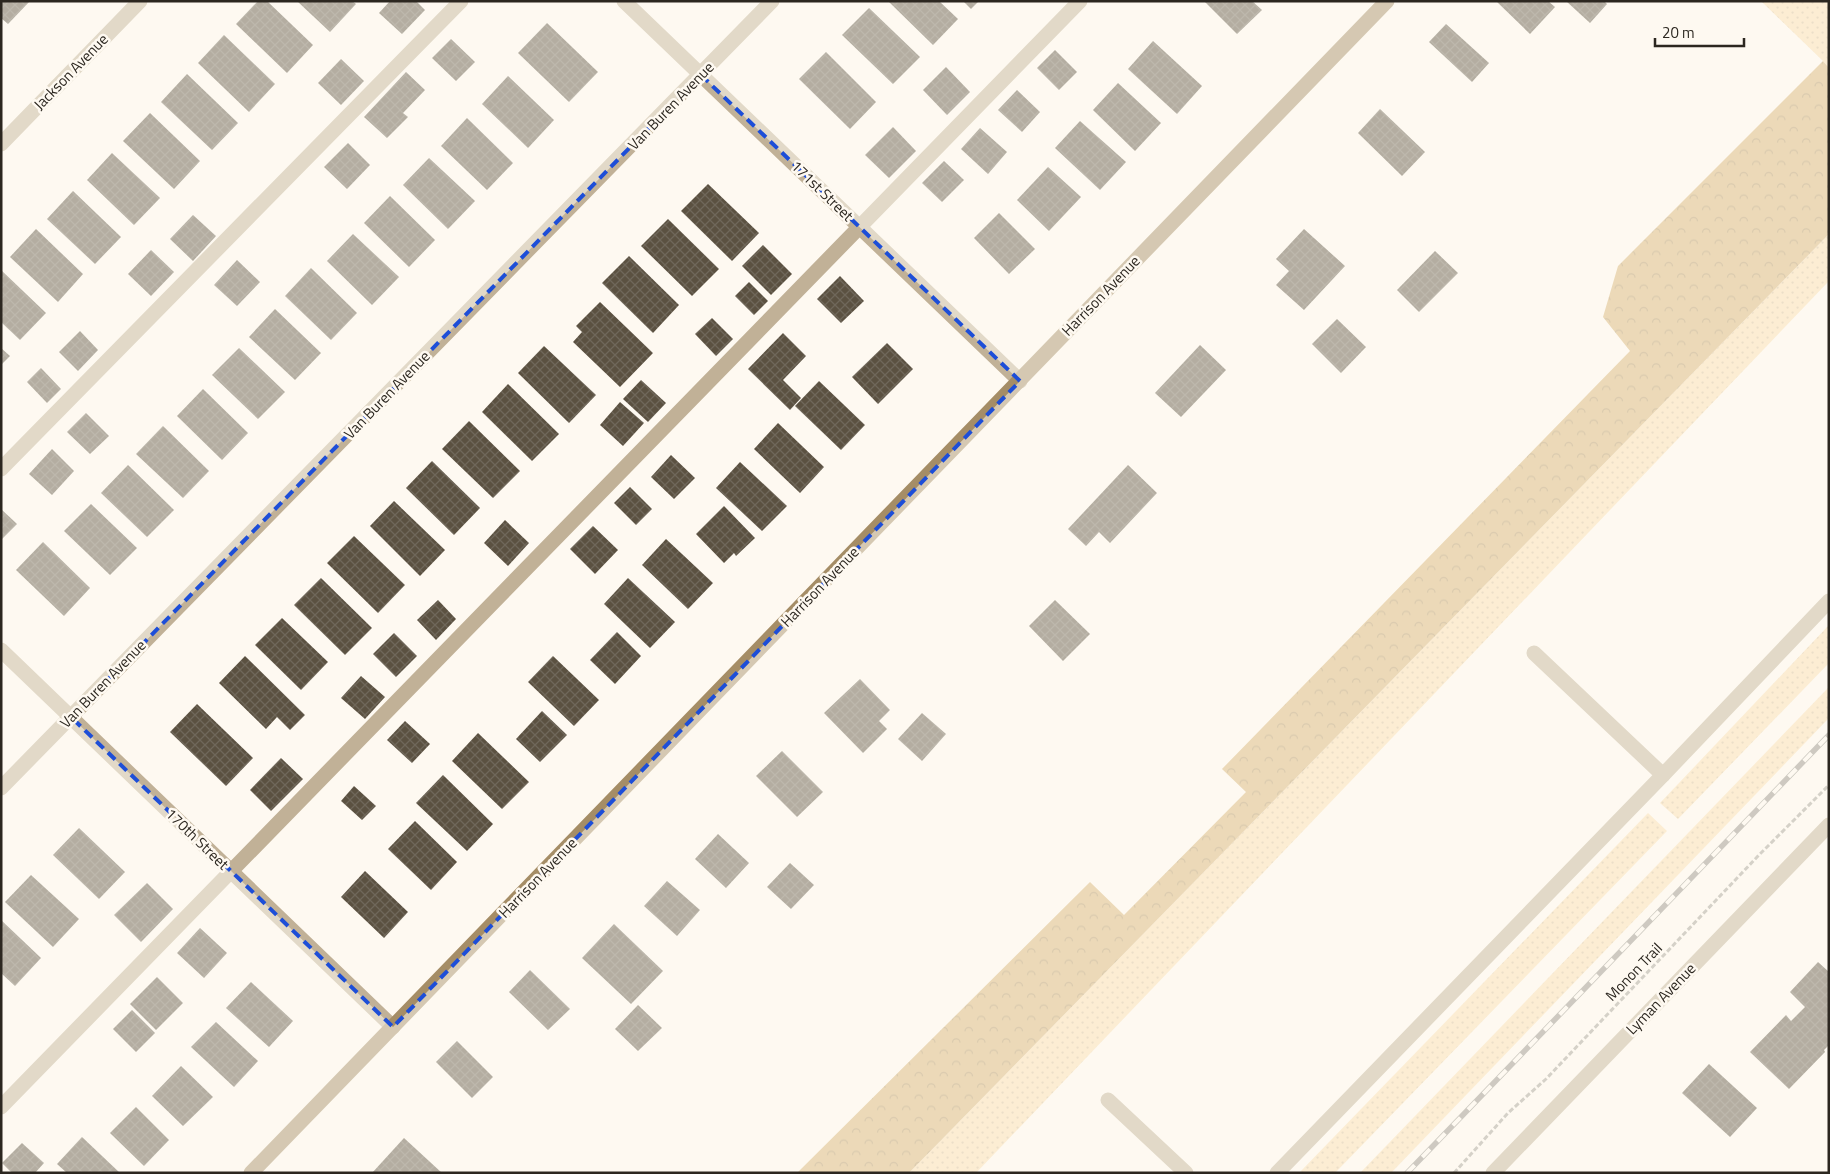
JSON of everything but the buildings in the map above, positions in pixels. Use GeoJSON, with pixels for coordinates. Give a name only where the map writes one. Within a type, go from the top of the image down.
{"type":"FeatureCollection","features":[{"type":"Feature","properties":{"kind":"street","name":"Jackson Avenue"},"geometry":{"type":"LineString","coordinates":[[1,144],[140,1]]}},
{"type":"Feature","properties":{"kind":"street"},"geometry":{"type":"LineString","coordinates":[[1,469],[461,1]]}},
{"type":"Feature","properties":{"kind":"street","name":"171st Street"},"geometry":{"type":"LineString","coordinates":[[624,1],[1020,381]]}},
{"type":"Feature","properties":{"kind":"street","name":"Van Buren Avenue"},"geometry":{"type":"LineString","coordinates":[[1,788],[772,1]]}},
{"type":"Feature","properties":{"kind":"street"},"geometry":{"type":"LineString","coordinates":[[1,1108],[1080,1]]}},
{"type":"Feature","properties":{"kind":"street","name":"Harrison Avenue"},"geometry":{"type":"LineString","coordinates":[[252,1173],[1387,1]]}},
{"type":"Feature","properties":{"kind":"street"},"geometry":{"type":"LineString","coordinates":[[1277,1173],[1663,775],[1829,600]]}},
{"type":"Feature","properties":{"kind":"street","name":"170th Street"},"geometry":{"type":"LineString","coordinates":[[1,650],[393,1027]]}},
{"type":"Feature","properties":{"kind":"street"},"geometry":{"type":"LineString","coordinates":[[1534,653],[1663,775]]}},
{"type":"Feature","properties":{"kind":"street","name":"Lyman Avenue"},"geometry":{"type":"LineString","coordinates":[[1493,1173],[1829,825]]}},
{"type":"Feature","properties":{"kind":"street"},"geometry":{"type":"LineString","coordinates":[[1108,1100],[1186,1173]]}},
{"type":"Feature","properties":{"kind":"path","name":"Monon Trail"},"geometry":{"type":"LineString","coordinates":[[1454,1173],[1508,1113],[1553,1072],[1759,855],[1829,785]]}},
{"type":"Feature","properties":{"kind":"highlighted area"},"geometry":{"type":"Polygon","coordinates":[[[701,75],[1020,381],[393,1027],[71,717],[701,75]]]}},
{"type":"Feature","properties":{"kind":"shaded area"},"geometry":{"type":"Polygon","coordinates":[[[1761,1],[1829,1],[1829,68],[1823,61],[1761,1]]]}},
{"type":"Feature","properties":{"kind":"shaded area"},"geometry":{"type":"Polygon","coordinates":[[[1829,234],[1829,281],[976,1173],[909,1173],[1829,234]]]}},
{"type":"Feature","properties":{"kind":"shaded area"},"geometry":{"type":"Polygon","coordinates":[[[1829,625],[1829,663],[1678,819],[1660,803],[1829,625]]]}},
{"type":"Feature","properties":{"kind":"shaded area"},"geometry":{"type":"Polygon","coordinates":[[[1829,687],[1829,718],[1391,1173],[1360,1173],[1829,687]]]}},
{"type":"Feature","properties":{"kind":"shaded area"},"geometry":{"type":"Polygon","coordinates":[[[1648,813],[1667,831],[1335,1173],[1299,1173],[1648,813]]]}},
{"type":"Feature","properties":{"kind":"green space"},"geometry":{"type":"Polygon","coordinates":[[[1823,61],[1829,68],[1829,234],[909,1173],[797,1173],[1090,882],[1124,915],[1246,792],[1222,769],[1630,351],[1603,317],[1618,266],[1823,61]]]}},
{"type":"Feature","properties":{"kind":"railway"},"geometry":{"type":"LineString","coordinates":[[1407,1173],[1829,735]]}}]}
